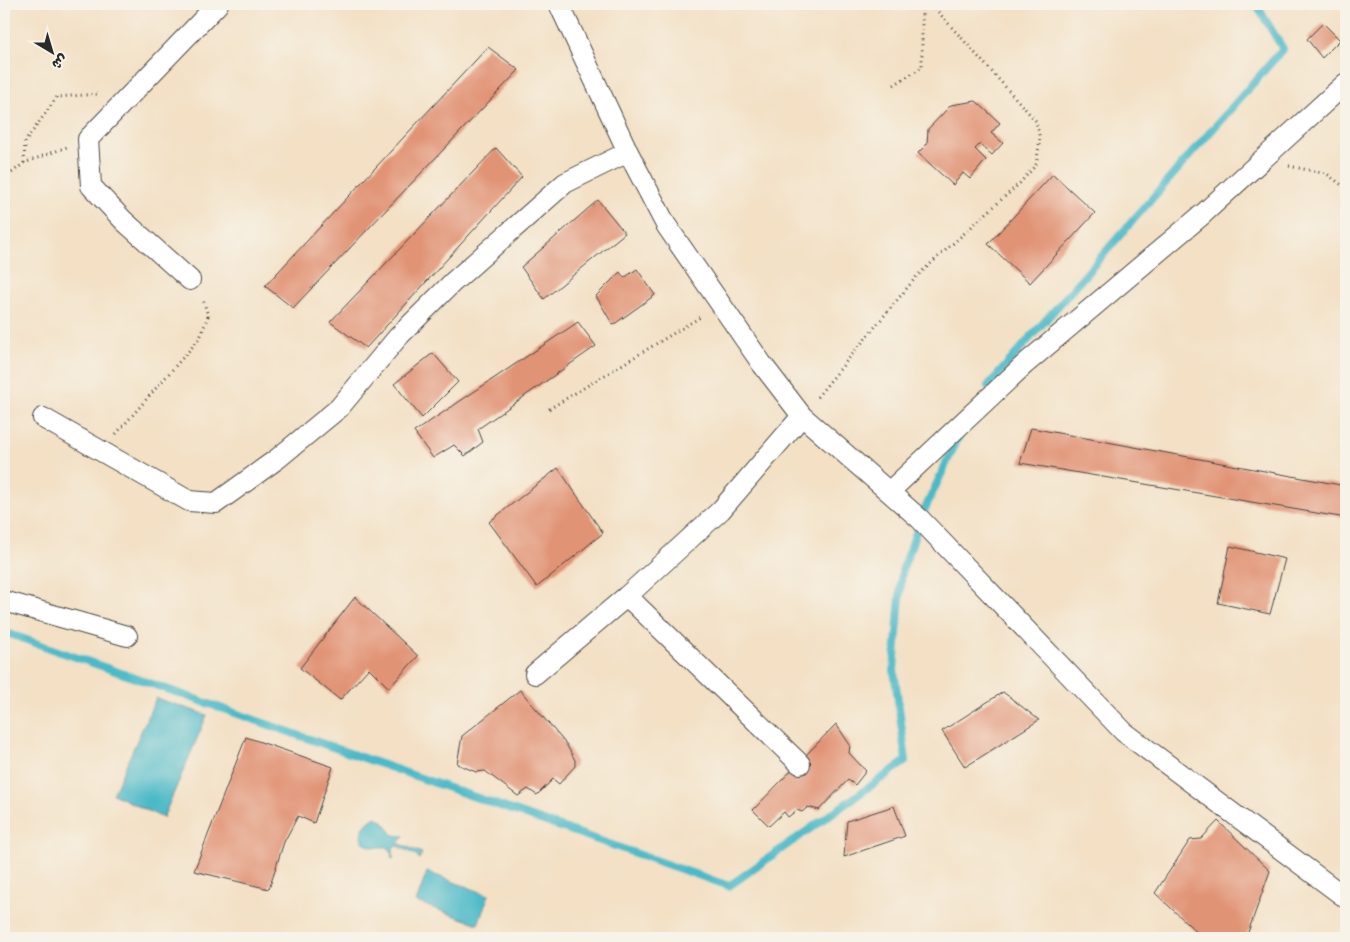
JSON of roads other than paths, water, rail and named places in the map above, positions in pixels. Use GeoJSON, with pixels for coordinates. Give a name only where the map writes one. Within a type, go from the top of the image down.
{"type":"FeatureCollection","features":[{"type":"Feature","properties":{"kind":"street"},"geometry":{"type":"LineString","coordinates":[[190,280],[124,221],[91,186],[88,139],[218,4]]}},
{"type":"Feature","properties":{"kind":"street"},"geometry":{"type":"LineString","coordinates":[[560,4],[628,152],[666,225],[720,305],[802,416],[896,497],[945,545],[1124,732],[1346,898]]}},
{"type":"Feature","properties":{"kind":"street"},"geometry":{"type":"LineString","coordinates":[[896,497],[1025,364],[1203,214],[1346,82]]}},
{"type":"Feature","properties":{"kind":"street"},"geometry":{"type":"LineString","coordinates":[[43,418],[103,450],[189,501],[216,503],[277,459],[339,408],[398,337],[452,282],[565,183],[628,152]]}},
{"type":"Feature","properties":{"kind":"street"},"geometry":{"type":"LineString","coordinates":[[535,674],[627,596],[720,510],[802,416]]}},
{"type":"Feature","properties":{"kind":"street"},"geometry":{"type":"LineString","coordinates":[[627,596],[800,764]]}},
{"type":"Feature","properties":{"kind":"street"},"geometry":{"type":"LineString","coordinates":[[4,601],[127,636]]}},
{"type":"Feature","properties":{"kind":"water"},"geometry":{"type":"Polygon","coordinates":[[[156,698],[207,715],[163,818],[113,794],[156,698]]]}},
{"type":"Feature","properties":{"kind":"water"},"geometry":{"type":"Polygon","coordinates":[[[376,817],[384,822],[393,835],[404,836],[398,843],[422,853],[419,859],[416,855],[397,846],[393,847],[393,859],[391,858],[392,852],[387,847],[372,847],[363,842],[361,838],[362,830],[368,822],[376,817]]]}},
{"type":"Feature","properties":{"kind":"water"},"geometry":{"type":"Polygon","coordinates":[[[427,872],[489,895],[478,924],[416,902],[427,872]]]}},
{"type":"Feature","properties":{"kind":"waterway"},"geometry":{"type":"LineString","coordinates":[[988,386],[1283,49],[1256,4]]}},
{"type":"Feature","properties":{"kind":"waterway"},"geometry":{"type":"LineString","coordinates":[[4,632],[729,886],[906,761],[894,670],[902,571],[923,513],[960,434]]}}]}
